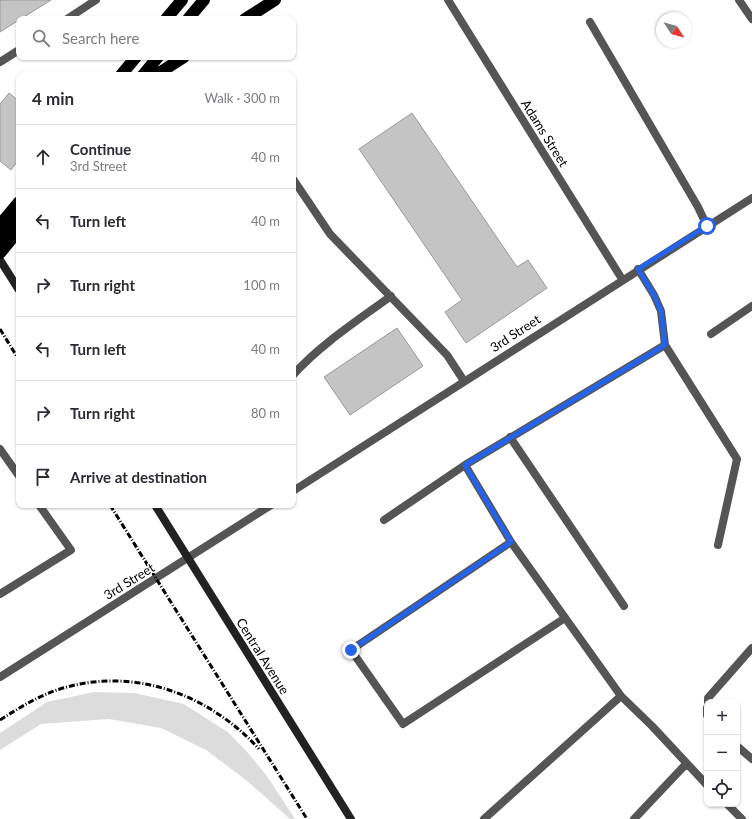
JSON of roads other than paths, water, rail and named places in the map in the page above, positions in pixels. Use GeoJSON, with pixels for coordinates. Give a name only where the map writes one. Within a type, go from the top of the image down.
{"type":"FeatureCollection","features":[{"type":"Feature","properties":{"kind":"highway"},"geometry":{"type":"LineString","coordinates":[[169,16],[182,0]]}},
{"type":"Feature","properties":{"kind":"highway"},"geometry":{"type":"LineString","coordinates":[[191,16],[204,0]]}},
{"type":"Feature","properties":{"kind":"highway"},"geometry":{"type":"LineString","coordinates":[[250,16],[275,0]]}},
{"type":"Feature","properties":{"kind":"highway"},"geometry":{"type":"LineString","coordinates":[[124,72],[134,60]]}},
{"type":"Feature","properties":{"kind":"highway"},"geometry":{"type":"LineString","coordinates":[[146,72],[156,60]]}},
{"type":"Feature","properties":{"kind":"highway"},"geometry":{"type":"LineString","coordinates":[[161,72],[179,60]]}},
{"type":"Feature","properties":{"kind":"highway"},"geometry":{"type":"LineString","coordinates":[[0,225],[16,206]]}},
{"type":"Feature","properties":{"kind":"highway"},"geometry":{"type":"LineString","coordinates":[[0,239],[16,219]]}},
{"type":"Feature","properties":{"kind":"highway"},"geometry":{"type":"LineString","coordinates":[[0,253],[16,234]]}},
{"type":"Feature","properties":{"kind":"main road"},"geometry":{"type":"LineString","coordinates":[[0,260],[16,285]]}},
{"type":"Feature","properties":{"kind":"main road","name":"Central Avenue"},"geometry":{"type":"LineString","coordinates":[[157,508],[351,819]]}},
{"type":"Feature","properties":{"kind":"street"},"geometry":{"type":"LineString","coordinates":[[72,16],[96,0]]}},
{"type":"Feature","properties":{"kind":"street","name":"Adams Street"},"geometry":{"type":"LineString","coordinates":[[448,0],[622,279]]}},
{"type":"Feature","properties":{"kind":"street"},"geometry":{"type":"LineString","coordinates":[[739,0],[752,19]]}},
{"type":"Feature","properties":{"kind":"street"},"geometry":{"type":"LineString","coordinates":[[590,22],[698,207],[707,226]]}},
{"type":"Feature","properties":{"kind":"street"},"geometry":{"type":"LineString","coordinates":[[0,62],[16,52]]}},
{"type":"Feature","properties":{"kind":"street"},"geometry":{"type":"LineString","coordinates":[[296,183],[330,234],[447,354],[464,381]]}},
{"type":"Feature","properties":{"kind":"street","name":"3rd Street"},"geometry":{"type":"LineString","coordinates":[[296,489],[622,279],[752,198]]}},
{"type":"Feature","properties":{"kind":"street"},"geometry":{"type":"LineString","coordinates":[[638,269],[654,295],[661,311],[665,345],[737,459],[718,546]]}},
{"type":"Feature","properties":{"kind":"street"},"geometry":{"type":"LineString","coordinates":[[296,372],[328,341],[391,296]]}},
{"type":"Feature","properties":{"kind":"street"},"geometry":{"type":"LineString","coordinates":[[711,334],[752,306]]}},
{"type":"Feature","properties":{"kind":"street"},"geometry":{"type":"LineString","coordinates":[[384,520],[465,465],[665,345]]}},
{"type":"Feature","properties":{"kind":"street"},"geometry":{"type":"LineString","coordinates":[[510,437],[624,606]]}},
{"type":"Feature","properties":{"kind":"street"},"geometry":{"type":"LineString","coordinates":[[0,449],[16,472]]}},
{"type":"Feature","properties":{"kind":"street"},"geometry":{"type":"LineString","coordinates":[[465,465],[511,542],[621,696],[652,726],[704,782]]}},
{"type":"Feature","properties":{"kind":"street"},"geometry":{"type":"LineString","coordinates":[[0,594],[70,550],[41,508]]}},
{"type":"Feature","properties":{"kind":"street","name":"3rd Street"},"geometry":{"type":"LineString","coordinates":[[0,677],[266,508]]}},
{"type":"Feature","properties":{"kind":"street"},"geometry":{"type":"LineString","coordinates":[[511,542],[351,650],[403,724],[565,618]]}},
{"type":"Feature","properties":{"kind":"street"},"geometry":{"type":"LineString","coordinates":[[708,699],[752,648]]}},
{"type":"Feature","properties":{"kind":"street"},"geometry":{"type":"LineString","coordinates":[[484,819],[621,696]]}},
{"type":"Feature","properties":{"kind":"street"},"geometry":{"type":"LineString","coordinates":[[740,749],[752,759]]}},
{"type":"Feature","properties":{"kind":"street"},"geometry":{"type":"LineString","coordinates":[[634,819],[686,764]]}},
{"type":"Feature","properties":{"kind":"street"},"geometry":{"type":"LineString","coordinates":[[730,807],[742,819]]}},
{"type":"Feature","properties":{"kind":"railway"},"geometry":{"type":"LineString","coordinates":[[0,329],[16,355]]}},
{"type":"Feature","properties":{"kind":"railway"},"geometry":{"type":"LineString","coordinates":[[112,508],[307,819]]}},
{"type":"Feature","properties":{"kind":"railway"},"geometry":{"type":"LineString","coordinates":[[0,720],[36,699],[60,689],[87,683],[115,681],[142,683],[168,690],[193,700],[217,713],[239,730],[259,749]]}}]}
